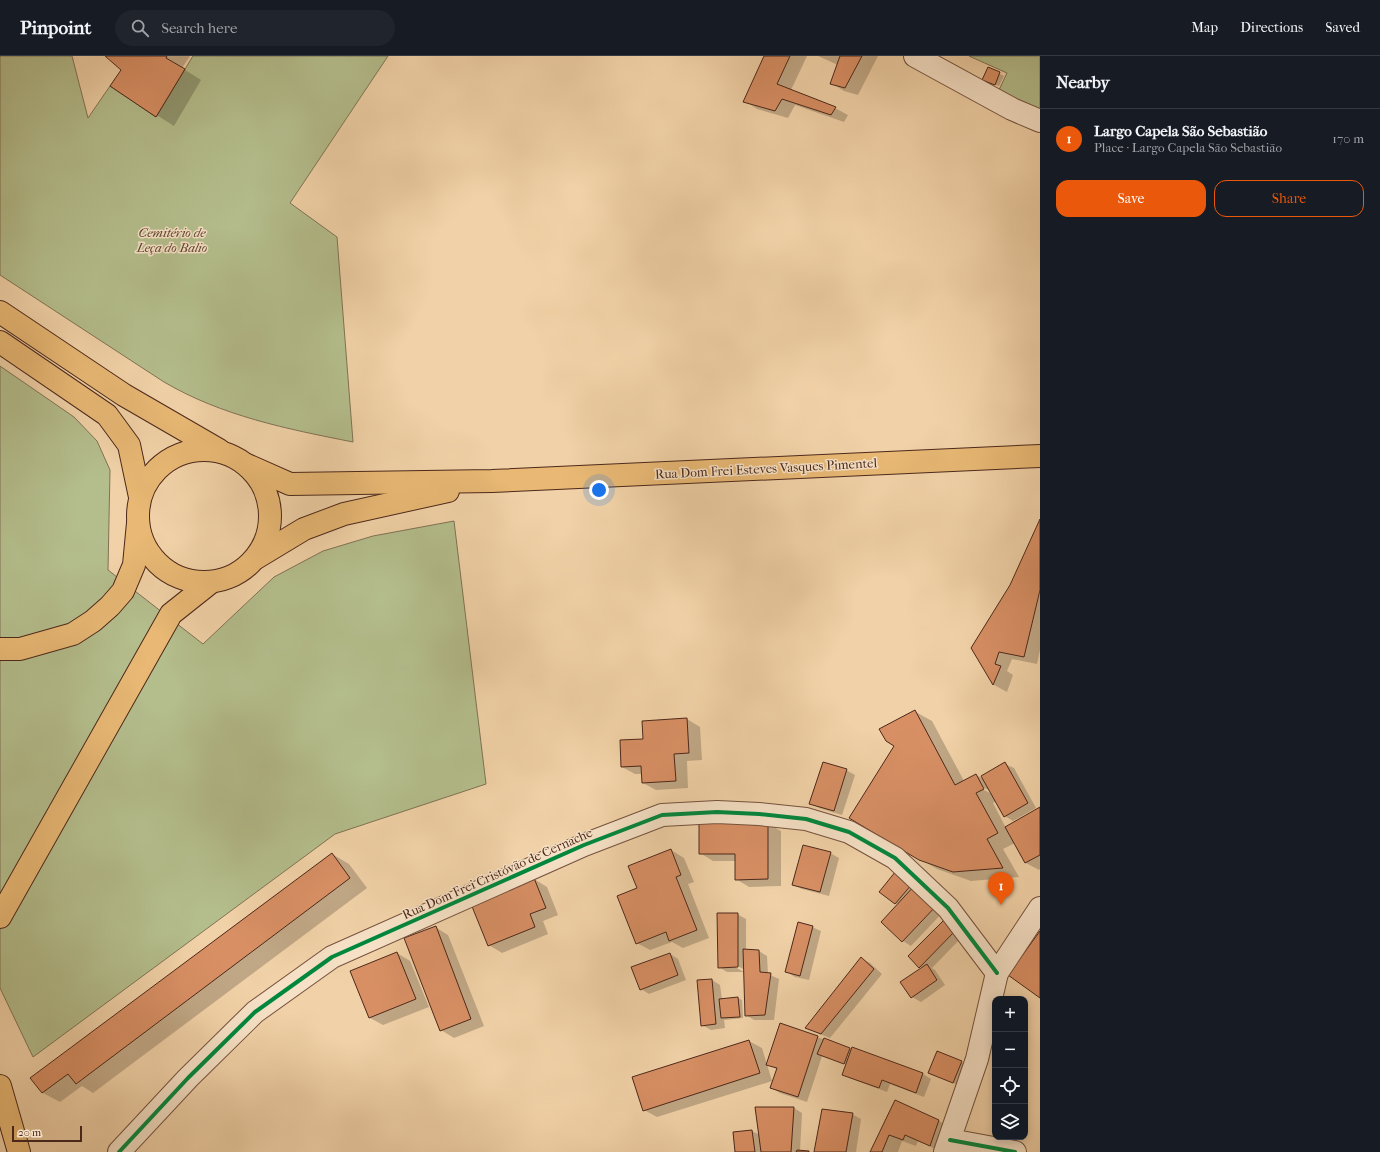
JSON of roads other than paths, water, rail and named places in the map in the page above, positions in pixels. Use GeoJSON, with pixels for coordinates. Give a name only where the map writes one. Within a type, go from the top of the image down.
{"type":"FeatureCollection","features":[{"type":"Feature","properties":{"kind":"main road"},"geometry":{"type":"LineString","coordinates":[[0,312],[124,395],[247,465],[263,485],[270,510],[268,535],[255,559],[235,575],[210,583],[171,614],[0,917]]}},
{"type":"Feature","properties":{"kind":"main road"},"geometry":{"type":"LineString","coordinates":[[0,342],[107,415],[129,445],[140,497],[134,565],[123,592],[93,621],[73,634],[20,649],[0,649]]}},
{"type":"Feature","properties":{"kind":"main road"},"geometry":{"type":"LineString","coordinates":[[140,497],[153,474],[173,458],[198,450],[224,453]]}},
{"type":"Feature","properties":{"kind":"main road","name":"Rua Dom Frei Esteves Vasques Pimentel"},"geometry":{"type":"LineString","coordinates":[[247,465],[290,484],[492,481],[1040,456]]}},
{"type":"Feature","properties":{"kind":"main road","name":"Rua Dom Frei Esteves Vasques Pimentel"},"geometry":{"type":"LineString","coordinates":[[255,559],[304,529],[344,514],[492,481]]}},
{"type":"Feature","properties":{"kind":"main road"},"geometry":{"type":"LineString","coordinates":[[138,523],[145,547],[162,568],[184,580],[210,583]]}},
{"type":"Feature","properties":{"kind":"main road"},"geometry":{"type":"LineString","coordinates":[[0,1086],[19,1152]]}},
{"type":"Feature","properties":{"kind":"main road"},"geometry":{"type":"LineString","coordinates":[[0,1130],[13,1152]]}},
{"type":"Feature","properties":{"kind":"street"},"geometry":{"type":"LineString","coordinates":[[915,56],[1012,109],[1040,121]]}},
{"type":"Feature","properties":{"kind":"street","name":"Rua Dom Frei Cristóvão de Cernache"},"geometry":{"type":"LineString","coordinates":[[119,1152],[188,1078],[255,1012],[332,956],[584,845],[662,815],[717,812],[759,814],[806,819],[849,832],[895,858],[948,908],[997,973]]}},
{"type":"Feature","properties":{"kind":"street"},"geometry":{"type":"LineString","coordinates":[[1014,1152],[948,1146],[977,1059],[997,973],[1040,908]]}},
{"type":"Feature","properties":{"kind":"place","name":"Largo Capela São Sebastião"},"geometry":{"type":"Point","coordinates":[1001,905]}},
{"type":"Feature","properties":{"kind":"park label","name":"Cemitério de Leça do Balio"},"geometry":{"type":"Point","coordinates":[172,240]}}]}
